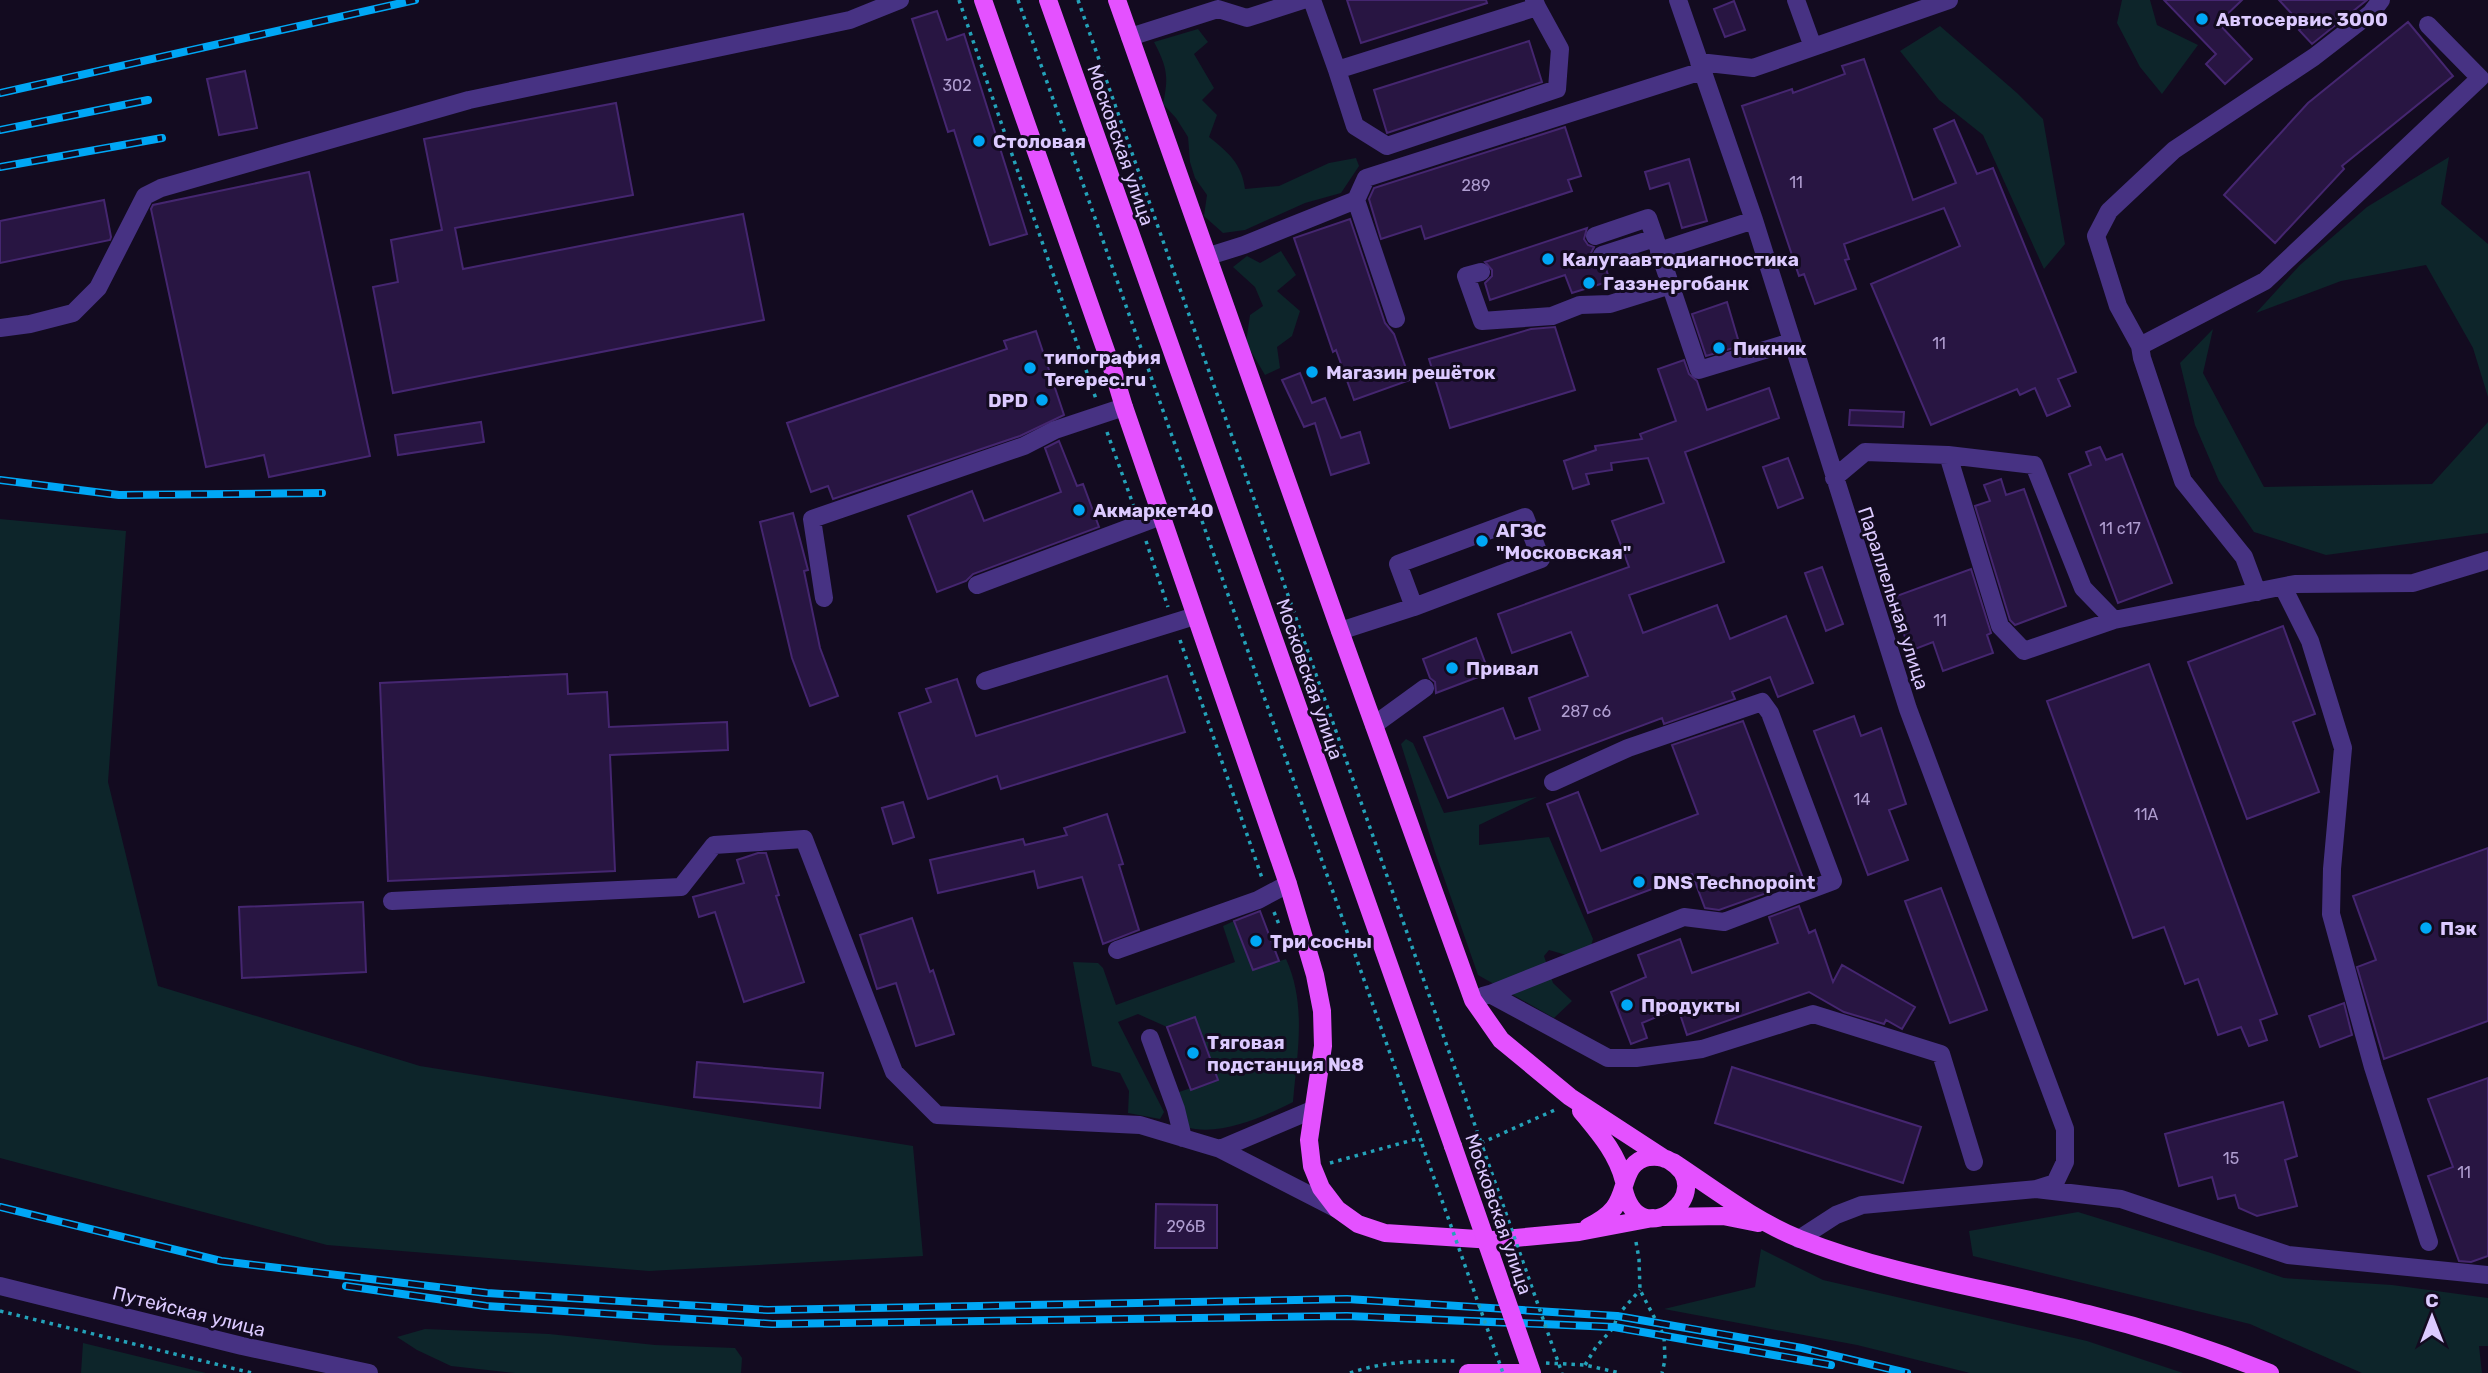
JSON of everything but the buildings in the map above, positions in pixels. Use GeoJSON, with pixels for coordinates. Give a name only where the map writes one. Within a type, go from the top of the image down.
{"type":"FeatureCollection","features":[{"type":"Feature","properties":{"kind":"main road"},"geometry":{"type":"LineString","coordinates":[[983,0],[1288,884],[1315,975],[1322,1011],[1323,1046],[1312,1110],[1310,1140],[1312,1166],[1321,1188],[1337,1209],[1358,1224],[1385,1233],[1493,1240],[1579,1232],[1657,1218],[1723,1216],[1775,1228]]}},
{"type":"Feature","properties":{"kind":"main road","name":"Московская улица"},"geometry":{"type":"LineString","coordinates":[[1048,0],[1532,1373]]}},
{"type":"Feature","properties":{"kind":"main road"},"geometry":{"type":"LineString","coordinates":[[1117,0],[1374,725],[1500,1040],[1604,1139],[1619,1163],[1624,1186],[1626,1199],[1636,1213],[1657,1218],[1677,1209],[1685,1194],[1684,1176],[1669,1161],[1656,1157],[1639,1160],[1632,1166],[1624,1186],[1614,1208],[1603,1219],[1579,1232]]}},
{"type":"Feature","properties":{"kind":"main road"},"geometry":{"type":"LineString","coordinates":[[1565,1102],[1669,1161],[1775,1228],[1799,1239],[1893,1270],[2089,1314],[2219,1352],[2270,1373]]}},
{"type":"Feature","properties":{"kind":"main road"},"geometry":{"type":"LineString","coordinates":[[1466,1373],[1519,1373]]}},
{"type":"Feature","properties":{"kind":"street"},"geometry":{"type":"LineString","coordinates":[[0,328],[30,324],[73,313],[98,288],[145,196],[161,188],[469,100],[850,20],[900,0]]}},
{"type":"Feature","properties":{"kind":"street"},"geometry":{"type":"LineString","coordinates":[[1130,37],[1218,9],[1247,18],[1303,0]]}},
{"type":"Feature","properties":{"kind":"street"},"geometry":{"type":"LineString","coordinates":[[1312,0],[1355,126],[1387,146],[1557,89],[1560,48],[1535,3],[1337,70]]}},
{"type":"Feature","properties":{"kind":"street","name":"Параллельная улица"},"geometry":{"type":"LineString","coordinates":[[1678,0],[1754,220],[1908,709],[2065,1129],[2065,1163],[2055,1183],[2036,1189]]}},
{"type":"Feature","properties":{"kind":"street"},"geometry":{"type":"LineString","coordinates":[[1796,0],[1813,47]]}},
{"type":"Feature","properties":{"kind":"street"},"geometry":{"type":"LineString","coordinates":[[1396,319],[1356,200],[1366,177],[1701,66],[1753,68],[1949,0]]}},
{"type":"Feature","properties":{"kind":"street"},"geometry":{"type":"LineString","coordinates":[[2257,592],[2244,556],[2183,481],[2140,346],[2118,306],[2096,236],[2109,211],[2174,150],[2314,57],[2371,13],[2381,0]]}},
{"type":"Feature","properties":{"kind":"street"},"geometry":{"type":"LineString","coordinates":[[2140,346],[2265,281],[2480,78],[2428,25]]}},
{"type":"Feature","properties":{"kind":"street"},"geometry":{"type":"LineString","coordinates":[[1209,256],[1244,245],[1356,200]]}},
{"type":"Feature","properties":{"kind":"street"},"geometry":{"type":"LineString","coordinates":[[1595,236],[1648,218],[1699,370],[1791,342]]}},
{"type":"Feature","properties":{"kind":"street"},"geometry":{"type":"LineString","coordinates":[[1602,255],[1754,220]]}},
{"type":"Feature","properties":{"kind":"street"},"geometry":{"type":"LineString","coordinates":[[1481,272],[1466,276],[1480,293],[1482,321],[1552,316],[1580,305],[1610,304],[1671,285]]}},
{"type":"Feature","properties":{"kind":"street"},"geometry":{"type":"LineString","coordinates":[[824,598],[812,519],[1024,446],[1055,429],[1124,407]]}},
{"type":"Feature","properties":{"kind":"street"},"geometry":{"type":"LineString","coordinates":[[1834,478],[1865,452],[1948,455],[2034,465],[2083,588],[2114,620]]}},
{"type":"Feature","properties":{"kind":"street"},"geometry":{"type":"LineString","coordinates":[[1948,455],[2000,626],[2024,651],[2114,620],[2295,584],[2413,583],[2488,560]]}},
{"type":"Feature","properties":{"kind":"street"},"geometry":{"type":"LineString","coordinates":[[977,585],[1161,516]]}},
{"type":"Feature","properties":{"kind":"street"},"geometry":{"type":"LineString","coordinates":[[1340,631],[1414,607],[1541,559],[1525,517],[1398,564],[1414,607]]}},
{"type":"Feature","properties":{"kind":"street"},"geometry":{"type":"LineString","coordinates":[[2283,587],[2310,641],[2343,748],[2332,869],[2331,914],[2373,1068],[2430,1242]]}},
{"type":"Feature","properties":{"kind":"street"},"geometry":{"type":"LineString","coordinates":[[985,681],[1195,616]]}},
{"type":"Feature","properties":{"kind":"street"},"geometry":{"type":"LineString","coordinates":[[1374,725],[1425,688]]}},
{"type":"Feature","properties":{"kind":"street"},"geometry":{"type":"LineString","coordinates":[[1481,997],[1684,917],[1724,922],[1833,881],[1770,713],[1762,702],[1628,748],[1553,782]]}},
{"type":"Feature","properties":{"kind":"street"},"geometry":{"type":"LineString","coordinates":[[391,901],[681,887],[714,845],[804,839],[894,1072],[937,1115],[1140,1125],[1220,1149],[1337,1209]]}},
{"type":"Feature","properties":{"kind":"street"},"geometry":{"type":"LineString","coordinates":[[1117,950],[1258,900],[1288,884]]}},
{"type":"Feature","properties":{"kind":"street"},"geometry":{"type":"LineString","coordinates":[[1481,997],[1608,1058],[1636,1058],[1702,1049],[1813,1014],[1941,1054],[1974,1162]]}},
{"type":"Feature","properties":{"kind":"street"},"geometry":{"type":"LineString","coordinates":[[1150,1038],[1184,1138]]}},
{"type":"Feature","properties":{"kind":"street"},"geometry":{"type":"LineString","coordinates":[[1220,1149],[1312,1110]]}},
{"type":"Feature","properties":{"kind":"street"},"geometry":{"type":"LineString","coordinates":[[1799,1239],[1836,1215],[1862,1205],[2036,1189],[2121,1199],[2288,1255],[2488,1275]]}},
{"type":"Feature","properties":{"kind":"street","name":"Путейская улица"},"geometry":{"type":"LineString","coordinates":[[0,1286],[242,1346],[369,1373]]}},
{"type":"Feature","properties":{"kind":"path"},"geometry":{"type":"LineString","coordinates":[[1018,0],[1503,1373]]}},
{"type":"Feature","properties":{"kind":"path"},"geometry":{"type":"LineString","coordinates":[[1078,0],[1562,1373]]}},
{"type":"Feature","properties":{"kind":"path"},"geometry":{"type":"LineString","coordinates":[[1482,1145],[1565,1102]]}},
{"type":"Feature","properties":{"kind":"path"},"geometry":{"type":"LineString","coordinates":[[1328,1163],[1420,1138]]}},
{"type":"Feature","properties":{"kind":"path"},"geometry":{"type":"LineString","coordinates":[[1636,1242],[1640,1290],[1664,1336],[1665,1360],[1662,1373]]}},
{"type":"Feature","properties":{"kind":"path"},"geometry":{"type":"LineString","coordinates":[[1585,1365],[1596,1347],[1614,1327],[1617,1316],[1640,1290]]}},
{"type":"Feature","properties":{"kind":"path"},"geometry":{"type":"LineString","coordinates":[[0,1311],[252,1373]]}},
{"type":"Feature","properties":{"kind":"green space"},"geometry":{"type":"Polygon","coordinates":[[[2122,0],[2150,0],[2157,25],[2198,45],[2162,94],[2140,67],[2117,23],[2122,0]]]}},
{"type":"Feature","properties":{"kind":"green space"},"geometry":{"type":"Polygon","coordinates":[[[1940,26],[2043,119],[2065,244],[2044,269],[1983,135],[1939,100],[1900,51],[1940,26]]]}},
{"type":"Feature","properties":{"kind":"green space"},"geometry":{"type":"Polygon","coordinates":[[[1198,29],[1208,42],[1194,54],[1214,88],[1202,100],[1217,115],[1209,137],[1233,159],[1241,172],[1245,189],[1279,186],[1329,163],[1356,158],[1359,166],[1341,193],[1305,203],[1245,230],[1223,233],[1204,216],[1207,195],[1195,178],[1190,162],[1188,137],[1163,104],[1166,72],[1154,42],[1198,29]]]}},
{"type":"Feature","properties":{"kind":"green space"},"geometry":{"type":"Polygon","coordinates":[[[2449,157],[2441,204],[2488,244],[2488,397],[2473,348],[2426,265],[2341,281],[2256,313],[2300,265],[2367,207],[2449,157]]]}},
{"type":"Feature","properties":{"kind":"green space"},"geometry":{"type":"Polygon","coordinates":[[[1281,251],[1296,275],[1277,291],[1300,311],[1292,336],[1277,347],[1280,368],[1265,375],[1246,343],[1250,315],[1263,306],[1255,287],[1233,267],[1247,256],[1260,263],[1281,251]]]}},
{"type":"Feature","properties":{"kind":"green space"},"geometry":{"type":"Polygon","coordinates":[[[2213,329],[2203,373],[2264,487],[2432,484],[2488,422],[2488,533],[2326,555],[2254,532],[2219,481],[2195,425],[2180,363],[2213,329]]]}},
{"type":"Feature","properties":{"kind":"green space"},"geometry":{"type":"Polygon","coordinates":[[[0,519],[126,531],[108,782],[158,986],[420,1066],[913,1146],[923,1256],[649,1271],[327,1245],[0,1158],[0,519]]]}},
{"type":"Feature","properties":{"kind":"green space"},"geometry":{"type":"Polygon","coordinates":[[[1406,739],[1413,743],[1444,813],[1537,797],[1479,825],[1479,845],[1549,837],[1593,939],[1587,961],[1549,950],[1544,956],[1553,983],[1572,1001],[1554,1018],[1478,975],[1401,744],[1406,739]]]}},
{"type":"Feature","properties":{"kind":"green space"},"geometry":{"type":"Polygon","coordinates":[[[1234,921],[1253,970],[1286,959],[1292,976],[1297,994],[1299,1030],[1293,1102],[1241,1124],[1212,1129],[1186,1127],[1176,1093],[1218,1079],[1195,1017],[1167,1027],[1138,1014],[1118,1022],[1164,1112],[1160,1119],[1128,1113],[1129,1091],[1120,1073],[1092,1066],[1073,962],[1098,963],[1103,968],[1116,1005],[1235,962],[1223,926],[1234,921]]]}},
{"type":"Feature","properties":{"kind":"green space"},"geometry":{"type":"Polygon","coordinates":[[[2078,1212],[2284,1278],[2392,1285],[2488,1298],[2488,1346],[2479,1346],[2482,1373],[2362,1373],[2250,1324],[1973,1256],[1969,1231],[2078,1212]]]}},
{"type":"Feature","properties":{"kind":"green space"},"geometry":{"type":"Polygon","coordinates":[[[1761,1249],[1823,1280],[2087,1341],[2183,1373],[1970,1373],[1857,1345],[1664,1309],[1755,1287],[1761,1249]]]}},
{"type":"Feature","properties":{"kind":"green space"},"geometry":{"type":"Polygon","coordinates":[[[425,1329],[549,1334],[655,1345],[735,1348],[742,1358],[741,1373],[515,1373],[451,1366],[397,1337],[425,1329]]]}},
{"type":"Feature","properties":{"kind":"green space"},"geometry":{"type":"Polygon","coordinates":[[[83,1343],[206,1373],[81,1373],[83,1343]]]}},
{"type":"Feature","properties":{"kind":"railway"},"geometry":{"type":"LineString","coordinates":[[0,93],[415,0]]}},
{"type":"Feature","properties":{"kind":"railway"},"geometry":{"type":"LineString","coordinates":[[0,130],[148,100]]}},
{"type":"Feature","properties":{"kind":"railway"},"geometry":{"type":"LineString","coordinates":[[0,167],[162,138]]}},
{"type":"Feature","properties":{"kind":"railway"},"geometry":{"type":"LineString","coordinates":[[0,480],[119,495],[322,493]]}},
{"type":"Feature","properties":{"kind":"railway"},"geometry":{"type":"LineString","coordinates":[[0,1207],[221,1261],[487,1293],[768,1310],[1347,1299],[1617,1316],[1802,1348],[1907,1373]]}},
{"type":"Feature","properties":{"kind":"railway"},"geometry":{"type":"LineString","coordinates":[[346,1286],[486,1306],[772,1324],[1347,1316],[1614,1327],[1831,1365]]}},
{"type":"Feature","properties":{"kind":"place","name":"Автосервис 3000"},"geometry":{"type":"Point","coordinates":[2202,19]}},
{"type":"Feature","properties":{"kind":"place","name":"Столовая"},"geometry":{"type":"Point","coordinates":[979,141]}},
{"type":"Feature","properties":{"kind":"place","name":"Калугаавтодиагностика"},"geometry":{"type":"Point","coordinates":[1548,259]}},
{"type":"Feature","properties":{"kind":"place","name":"Газэнергобанк"},"geometry":{"type":"Point","coordinates":[1589,283]}},
{"type":"Feature","properties":{"kind":"place","name":"Пикник"},"geometry":{"type":"Point","coordinates":[1719,348]}},
{"type":"Feature","properties":{"kind":"place","name":"типография Terepec.ru"},"geometry":{"type":"Point","coordinates":[1030,368]}},
{"type":"Feature","properties":{"kind":"place","name":"Магазин решёток"},"geometry":{"type":"Point","coordinates":[1312,372]}},
{"type":"Feature","properties":{"kind":"place","name":"DPD"},"geometry":{"type":"Point","coordinates":[1042,400]}},
{"type":"Feature","properties":{"kind":"place","name":"Акмаркет40"},"geometry":{"type":"Point","coordinates":[1079,510]}},
{"type":"Feature","properties":{"kind":"place","name":"АГЗС \"Московская\""},"geometry":{"type":"Point","coordinates":[1482,541]}},
{"type":"Feature","properties":{"kind":"place","name":"Привал"},"geometry":{"type":"Point","coordinates":[1452,668]}},
{"type":"Feature","properties":{"kind":"place","name":"DNS Technopoint"},"geometry":{"type":"Point","coordinates":[1639,882]}},
{"type":"Feature","properties":{"kind":"place","name":"Пэк"},"geometry":{"type":"Point","coordinates":[2426,928]}},
{"type":"Feature","properties":{"kind":"place","name":"Три сосны"},"geometry":{"type":"Point","coordinates":[1256,941]}},
{"type":"Feature","properties":{"kind":"place","name":"Продукты"},"geometry":{"type":"Point","coordinates":[1627,1005]}},
{"type":"Feature","properties":{"kind":"place","name":"Тяговая подстанция №8"},"geometry":{"type":"Point","coordinates":[1193,1053]}}]}
